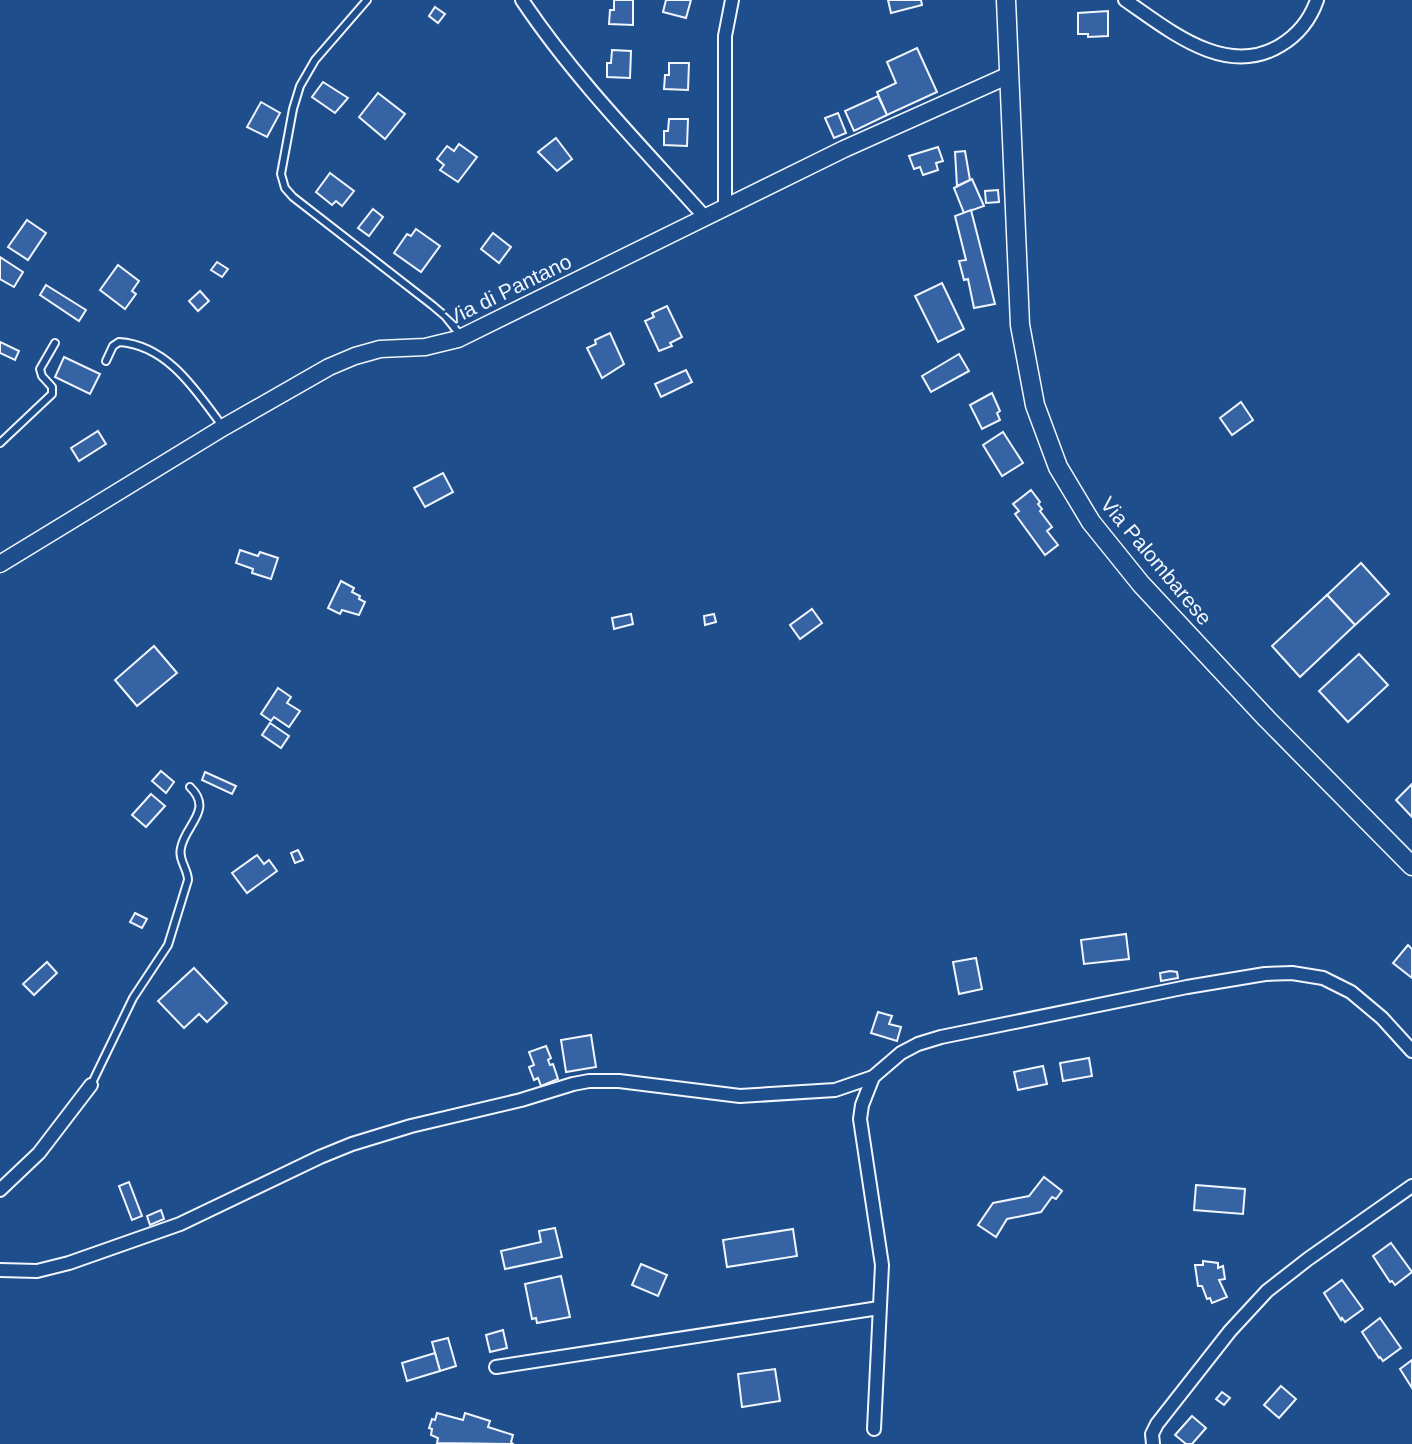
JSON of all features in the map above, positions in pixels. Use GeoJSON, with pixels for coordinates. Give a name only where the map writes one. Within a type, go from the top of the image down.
{"type":"FeatureCollection","features":[{"type":"Feature","properties":{"kind":"main road","name":"Via Palombarese"},"geometry":{"type":"LineString","coordinates":[[1006,0],[1007,76],[1021,337],[1035,405],[1064,478],[1095,528],[1146,590],[1267,719],[1412,866]]}},
{"type":"Feature","properties":{"kind":"street"},"geometry":{"type":"LineString","coordinates":[[522,0],[546,34],[704,216]]}},
{"type":"Feature","properties":{"kind":"street"},"geometry":{"type":"LineString","coordinates":[[725,206],[725,36],[732,0]]}},
{"type":"Feature","properties":{"kind":"street"},"geometry":{"type":"LineString","coordinates":[[1125,0],[1187,41],[1237,57],[1266,52],[1290,39],[1309,18],[1317,0]]}},
{"type":"Feature","properties":{"kind":"street","name":"Via di Pantano"},"geometry":{"type":"LineString","coordinates":[[0,564],[224,427],[329,367],[380,349],[441,344],[462,337],[704,216],[905,120],[1007,76]]}},
{"type":"Feature","properties":{"kind":"street"},"geometry":{"type":"LineString","coordinates":[[0,1270],[37,1271],[69,1262],[180,1224],[352,1144],[399,1129],[521,1100],[573,1084],[608,1081],[759,1096],[835,1090],[873,1077],[901,1053],[940,1037],[1170,990],[1284,973],[1323,978],[1351,992],[1382,1018],[1412,1051]]}},
{"type":"Feature","properties":{"kind":"street"},"geometry":{"type":"LineString","coordinates":[[873,1077],[862,1105],[860,1119],[881,1256],[874,1429]]}},
{"type":"Feature","properties":{"kind":"street"},"geometry":{"type":"LineString","coordinates":[[0,1190],[62,1126],[91,1085]]}},
{"type":"Feature","properties":{"kind":"street"},"geometry":{"type":"LineString","coordinates":[[1153,1444],[1152,1434],[1157,1424],[1252,1306],[1296,1268],[1412,1186]]}},
{"type":"Feature","properties":{"kind":"street"},"geometry":{"type":"LineString","coordinates":[[496,1367],[879,1308]]}},
{"type":"Feature","properties":{"kind":"lane"},"geometry":{"type":"LineString","coordinates":[[367,0],[316,60],[300,86],[293,109],[281,174],[282,183],[293,197],[439,311],[462,337]]}},
{"type":"Feature","properties":{"kind":"lane"},"geometry":{"type":"LineString","coordinates":[[106,361],[111,349],[119,342],[152,352],[181,374],[224,427]]}},
{"type":"Feature","properties":{"kind":"lane"},"geometry":{"type":"LineString","coordinates":[[0,443],[52,394],[52,387],[42,376],[40,369],[55,343]]}},
{"type":"Feature","properties":{"kind":"lane"},"geometry":{"type":"LineString","coordinates":[[91,1085],[133,998],[162,956],[172,933],[188,880],[181,858],[181,848],[197,817],[200,805],[198,797],[190,787]]}},
{"type":"Feature","properties":{"kind":"building"},"geometry":{"type":"Polygon","coordinates":[[[614,0],[633,0],[633,25],[609,24],[614,0]]]}},
{"type":"Feature","properties":{"kind":"building"},"geometry":{"type":"Polygon","coordinates":[[[666,0],[691,0],[686,18],[663,12],[666,0]]]}},
{"type":"Feature","properties":{"kind":"building"},"geometry":{"type":"Polygon","coordinates":[[[888,0],[921,0],[922,5],[891,13],[888,0]]]}},
{"type":"Feature","properties":{"kind":"building"},"geometry":{"type":"Polygon","coordinates":[[[435,7],[445,14],[438,23],[429,16],[435,7]]]}},
{"type":"Feature","properties":{"kind":"building"},"geometry":{"type":"Polygon","coordinates":[[[1108,11],[1108,36],[1088,37],[1088,34],[1078,34],[1078,13],[1108,11]]]}},
{"type":"Feature","properties":{"kind":"building"},"geometry":{"type":"Polygon","coordinates":[[[917,48],[937,92],[887,115],[877,92],[896,83],[887,62],[917,48]]]}},
{"type":"Feature","properties":{"kind":"building"},"geometry":{"type":"Polygon","coordinates":[[[612,50],[631,51],[630,78],[607,77],[607,63],[611,63],[612,50]]]}},
{"type":"Feature","properties":{"kind":"building"},"geometry":{"type":"Polygon","coordinates":[[[669,63],[689,63],[688,90],[664,89],[665,75],[669,75],[669,63]]]}},
{"type":"Feature","properties":{"kind":"building"},"geometry":{"type":"Polygon","coordinates":[[[323,82],[348,98],[335,113],[312,97],[323,82]]]}},
{"type":"Feature","properties":{"kind":"building"},"geometry":{"type":"Polygon","coordinates":[[[378,93],[405,114],[385,139],[359,117],[378,93]]]}},
{"type":"Feature","properties":{"kind":"building"},"geometry":{"type":"Polygon","coordinates":[[[878,96],[887,115],[854,131],[845,111],[878,96]]]}},
{"type":"Feature","properties":{"kind":"building"},"geometry":{"type":"Polygon","coordinates":[[[261,102],[280,113],[267,137],[247,127],[261,102]]]}},
{"type":"Feature","properties":{"kind":"building"},"geometry":{"type":"Polygon","coordinates":[[[838,113],[846,133],[834,138],[825,118],[838,113]]]}},
{"type":"Feature","properties":{"kind":"building"},"geometry":{"type":"Polygon","coordinates":[[[669,119],[688,119],[687,146],[664,145],[664,131],[668,131],[669,119]]]}},
{"type":"Feature","properties":{"kind":"building"},"geometry":{"type":"Polygon","coordinates":[[[556,138],[572,159],[557,171],[538,152],[556,138]]]}},
{"type":"Feature","properties":{"kind":"building"},"geometry":{"type":"Polygon","coordinates":[[[459,144],[477,157],[458,182],[440,170],[444,165],[437,159],[447,146],[454,151],[459,144]]]}},
{"type":"Feature","properties":{"kind":"building"},"geometry":{"type":"Polygon","coordinates":[[[938,147],[943,161],[936,163],[938,170],[923,175],[920,167],[914,169],[909,156],[938,147]]]}},
{"type":"Feature","properties":{"kind":"building"},"geometry":{"type":"Polygon","coordinates":[[[965,151],[970,180],[957,186],[955,152],[965,151]]]}},
{"type":"Feature","properties":{"kind":"building"},"geometry":{"type":"Polygon","coordinates":[[[330,173],[354,191],[342,206],[336,201],[332,205],[316,192],[330,173]]]}},
{"type":"Feature","properties":{"kind":"building"},"geometry":{"type":"Polygon","coordinates":[[[972,179],[984,206],[964,213],[954,188],[972,179]]]}},
{"type":"Feature","properties":{"kind":"building"},"geometry":{"type":"Polygon","coordinates":[[[998,190],[999,202],[986,203],[985,191],[998,190]]]}},
{"type":"Feature","properties":{"kind":"building"},"geometry":{"type":"Polygon","coordinates":[[[373,209],[383,217],[369,236],[358,228],[373,209]]]}},
{"type":"Feature","properties":{"kind":"building"},"geometry":{"type":"Polygon","coordinates":[[[971,210],[995,304],[974,308],[968,279],[964,280],[959,261],[966,260],[955,216],[971,210]]]}},
{"type":"Feature","properties":{"kind":"building"},"geometry":{"type":"Polygon","coordinates":[[[27,220],[46,233],[28,260],[8,247],[27,220]]]}},
{"type":"Feature","properties":{"kind":"building"},"geometry":{"type":"Polygon","coordinates":[[[416,229],[440,246],[421,272],[394,253],[407,234],[411,236],[416,229]]]}},
{"type":"Feature","properties":{"kind":"building"},"geometry":{"type":"Polygon","coordinates":[[[493,233],[511,247],[499,263],[481,249],[493,233]]]}},
{"type":"Feature","properties":{"kind":"building"},"geometry":{"type":"Polygon","coordinates":[[[0,257],[23,272],[14,287],[0,279],[0,257]]]}},
{"type":"Feature","properties":{"kind":"building"},"geometry":{"type":"Polygon","coordinates":[[[217,262],[228,269],[222,277],[211,270],[217,262]]]}},
{"type":"Feature","properties":{"kind":"building"},"geometry":{"type":"Polygon","coordinates":[[[118,265],[139,281],[132,291],[136,294],[125,309],[100,290],[118,265]]]}},
{"type":"Feature","properties":{"kind":"building"},"geometry":{"type":"Polygon","coordinates":[[[942,283],[964,329],[938,342],[915,296],[942,283]]]}},
{"type":"Feature","properties":{"kind":"building"},"geometry":{"type":"Polygon","coordinates":[[[46,285],[86,310],[79,321],[40,295],[46,285]]]}},
{"type":"Feature","properties":{"kind":"building"},"geometry":{"type":"Polygon","coordinates":[[[200,291],[209,301],[198,311],[189,301],[200,291]]]}},
{"type":"Feature","properties":{"kind":"building"},"geometry":{"type":"Polygon","coordinates":[[[667,306],[682,337],[670,343],[672,346],[659,351],[645,321],[654,317],[652,313],[667,306]]]}},
{"type":"Feature","properties":{"kind":"building"},"geometry":{"type":"Polygon","coordinates":[[[610,333],[624,364],[602,378],[587,348],[596,344],[595,340],[610,333]]]}},
{"type":"Feature","properties":{"kind":"building"},"geometry":{"type":"Polygon","coordinates":[[[0,342],[19,351],[15,360],[0,353],[0,342]]]}},
{"type":"Feature","properties":{"kind":"building"},"geometry":{"type":"Polygon","coordinates":[[[959,354],[969,371],[931,392],[922,376],[959,354]]]}},
{"type":"Feature","properties":{"kind":"building"},"geometry":{"type":"Polygon","coordinates":[[[64,357],[100,374],[90,394],[55,377],[64,357]]]}},
{"type":"Feature","properties":{"kind":"building"},"geometry":{"type":"Polygon","coordinates":[[[686,370],[692,382],[661,397],[655,384],[686,370]]]}},
{"type":"Feature","properties":{"kind":"building"},"geometry":{"type":"Polygon","coordinates":[[[992,393],[1000,411],[997,413],[1000,420],[982,429],[970,405],[992,393]]]}},
{"type":"Feature","properties":{"kind":"building"},"geometry":{"type":"Polygon","coordinates":[[[1241,402],[1253,420],[1232,435],[1220,418],[1241,402]]]}},
{"type":"Feature","properties":{"kind":"building"},"geometry":{"type":"Polygon","coordinates":[[[98,431],[106,444],[79,461],[71,448],[98,431]]]}},
{"type":"Feature","properties":{"kind":"building"},"geometry":{"type":"Polygon","coordinates":[[[1003,432],[1023,463],[1002,476],[983,445],[1003,432]]]}},
{"type":"Feature","properties":{"kind":"building"},"geometry":{"type":"Polygon","coordinates":[[[443,473],[453,492],[425,507],[414,488],[443,473]]]}},
{"type":"Feature","properties":{"kind":"building"},"geometry":{"type":"Polygon","coordinates":[[[1031,490],[1040,502],[1040,511],[1052,527],[1047,531],[1058,545],[1045,555],[1015,514],[1019,511],[1013,504],[1031,490]]]}},
{"type":"Feature","properties":{"kind":"building"},"geometry":{"type":"Polygon","coordinates":[[[240,550],[258,556],[260,552],[278,558],[271,579],[252,573],[253,569],[236,563],[240,550]]]}},
{"type":"Feature","properties":{"kind":"building"},"geometry":{"type":"Polygon","coordinates":[[[1361,563],[1389,594],[1355,625],[1327,595],[1361,563]]]}},
{"type":"Feature","properties":{"kind":"building"},"geometry":{"type":"Polygon","coordinates":[[[341,581],[354,588],[352,592],[365,602],[359,615],[342,610],[340,614],[328,608],[341,581]]]}},
{"type":"Feature","properties":{"kind":"building"},"geometry":{"type":"Polygon","coordinates":[[[1327,595],[1355,625],[1300,677],[1272,646],[1327,595]]]}},
{"type":"Feature","properties":{"kind":"building"},"geometry":{"type":"Polygon","coordinates":[[[812,609],[822,623],[800,639],[790,625],[812,609]]]}},
{"type":"Feature","properties":{"kind":"building"},"geometry":{"type":"Polygon","coordinates":[[[631,614],[633,624],[614,629],[612,618],[631,614]]]}},
{"type":"Feature","properties":{"kind":"building"},"geometry":{"type":"Polygon","coordinates":[[[714,614],[716,622],[705,625],[704,616],[714,614]]]}},
{"type":"Feature","properties":{"kind":"building"},"geometry":{"type":"Polygon","coordinates":[[[154,646],[177,673],[137,706],[115,680],[154,646]]]}},
{"type":"Feature","properties":{"kind":"building"},"geometry":{"type":"Polygon","coordinates":[[[1359,654],[1388,685],[1348,722],[1319,691],[1359,654]]]}},
{"type":"Feature","properties":{"kind":"building"},"geometry":{"type":"Polygon","coordinates":[[[278,688],[291,697],[287,703],[300,711],[289,727],[274,717],[271,721],[261,714],[278,688]]]}},
{"type":"Feature","properties":{"kind":"building"},"geometry":{"type":"Polygon","coordinates":[[[270,723],[289,736],[281,748],[262,735],[270,723]]]}},
{"type":"Feature","properties":{"kind":"building"},"geometry":{"type":"Polygon","coordinates":[[[161,771],[174,782],[166,793],[152,781],[161,771]]]}},
{"type":"Feature","properties":{"kind":"building"},"geometry":{"type":"Polygon","coordinates":[[[205,772],[236,786],[232,794],[202,780],[205,772]]]}},
{"type":"Feature","properties":{"kind":"building"},"geometry":{"type":"Polygon","coordinates":[[[1412,784],[1412,817],[1396,800],[1412,784]]]}},
{"type":"Feature","properties":{"kind":"building"},"geometry":{"type":"Polygon","coordinates":[[[151,794],[165,806],[146,827],[132,815],[151,794]]]}},
{"type":"Feature","properties":{"kind":"building"},"geometry":{"type":"Polygon","coordinates":[[[298,850],[303,860],[295,863],[291,853],[298,850]]]}},
{"type":"Feature","properties":{"kind":"building"},"geometry":{"type":"Polygon","coordinates":[[[257,855],[264,864],[269,860],[277,871],[247,893],[232,873],[257,855]]]}},
{"type":"Feature","properties":{"kind":"building"},"geometry":{"type":"Polygon","coordinates":[[[135,913],[147,919],[142,928],[130,922],[135,913]]]}},
{"type":"Feature","properties":{"kind":"building"},"geometry":{"type":"Polygon","coordinates":[[[1126,934],[1129,959],[1084,964],[1081,940],[1126,934]]]}},
{"type":"Feature","properties":{"kind":"building"},"geometry":{"type":"Polygon","coordinates":[[[1408,945],[1412,949],[1412,978],[1393,963],[1408,945]]]}},
{"type":"Feature","properties":{"kind":"building"},"geometry":{"type":"Polygon","coordinates":[[[976,958],[982,989],[959,994],[953,962],[976,958]]]}},
{"type":"Feature","properties":{"kind":"building"},"geometry":{"type":"Polygon","coordinates":[[[47,962],[57,973],[34,995],[23,984],[47,962]]]}},
{"type":"Feature","properties":{"kind":"building"},"geometry":{"type":"Polygon","coordinates":[[[194,968],[227,1003],[207,1022],[199,1014],[184,1028],[158,1001],[194,968]]]}},
{"type":"Feature","properties":{"kind":"building"},"geometry":{"type":"Polygon","coordinates":[[[1177,972],[1178,978],[1161,981],[1160,973],[1177,972]]]}},
{"type":"Feature","properties":{"kind":"building"},"geometry":{"type":"Polygon","coordinates":[[[878,1012],[892,1016],[889,1024],[901,1027],[897,1041],[871,1033],[878,1012]]]}},
{"type":"Feature","properties":{"kind":"building"},"geometry":{"type":"Polygon","coordinates":[[[591,1035],[596,1067],[566,1072],[561,1040],[591,1035]]]}},
{"type":"Feature","properties":{"kind":"building"},"geometry":{"type":"Polygon","coordinates":[[[546,1046],[551,1058],[548,1060],[550,1065],[553,1064],[558,1079],[541,1086],[538,1078],[534,1080],[529,1067],[534,1065],[529,1052],[546,1046]]]}},
{"type":"Feature","properties":{"kind":"building"},"geometry":{"type":"Polygon","coordinates":[[[1089,1058],[1092,1076],[1063,1081],[1060,1063],[1089,1058]]]}},
{"type":"Feature","properties":{"kind":"building"},"geometry":{"type":"Polygon","coordinates":[[[1043,1066],[1047,1084],[1018,1090],[1014,1072],[1043,1066]]]}},
{"type":"Feature","properties":{"kind":"building"},"geometry":{"type":"Polygon","coordinates":[[[1044,1177],[1062,1191],[1056,1199],[1052,1197],[1041,1212],[1007,1219],[996,1237],[978,1225],[993,1203],[1029,1196],[1044,1177]]]}},
{"type":"Feature","properties":{"kind":"building"},"geometry":{"type":"Polygon","coordinates":[[[129,1182],[142,1216],[132,1220],[119,1186],[129,1182]]]}},
{"type":"Feature","properties":{"kind":"building"},"geometry":{"type":"Polygon","coordinates":[[[1196,1185],[1245,1189],[1243,1214],[1194,1210],[1196,1185]]]}},
{"type":"Feature","properties":{"kind":"building"},"geometry":{"type":"Polygon","coordinates":[[[161,1210],[164,1219],[150,1225],[147,1216],[161,1210]]]}},
{"type":"Feature","properties":{"kind":"building"},"geometry":{"type":"Polygon","coordinates":[[[555,1228],[562,1257],[505,1269],[501,1251],[541,1242],[539,1231],[555,1228]]]}},
{"type":"Feature","properties":{"kind":"building"},"geometry":{"type":"Polygon","coordinates":[[[793,1229],[797,1256],[727,1267],[723,1240],[793,1229]]]}},
{"type":"Feature","properties":{"kind":"building"},"geometry":{"type":"Polygon","coordinates":[[[1391,1243],[1412,1272],[1395,1285],[1390,1282],[1373,1256],[1391,1243]]]}},
{"type":"Feature","properties":{"kind":"building"},"geometry":{"type":"Polygon","coordinates":[[[1203,1261],[1218,1263],[1218,1268],[1223,1266],[1225,1279],[1219,1280],[1227,1297],[1212,1303],[1210,1298],[1207,1299],[1202,1286],[1198,1286],[1195,1265],[1203,1265],[1203,1261]]]}},
{"type":"Feature","properties":{"kind":"building"},"geometry":{"type":"Polygon","coordinates":[[[641,1264],[667,1275],[658,1296],[632,1285],[641,1264]]]}},
{"type":"Feature","properties":{"kind":"building"},"geometry":{"type":"Polygon","coordinates":[[[561,1276],[570,1317],[537,1323],[536,1318],[532,1319],[525,1284],[561,1276]]]}},
{"type":"Feature","properties":{"kind":"building"},"geometry":{"type":"Polygon","coordinates":[[[1342,1280],[1363,1309],[1345,1322],[1324,1293],[1342,1280]]]}},
{"type":"Feature","properties":{"kind":"building"},"geometry":{"type":"Polygon","coordinates":[[[1380,1318],[1401,1348],[1383,1361],[1362,1332],[1380,1318]]]}},
{"type":"Feature","properties":{"kind":"building"},"geometry":{"type":"Polygon","coordinates":[[[503,1330],[507,1348],[490,1352],[486,1335],[503,1330]]]}},
{"type":"Feature","properties":{"kind":"building"},"geometry":{"type":"Polygon","coordinates":[[[448,1338],[456,1366],[440,1371],[432,1342],[448,1338]]]}},
{"type":"Feature","properties":{"kind":"building"},"geometry":{"type":"Polygon","coordinates":[[[435,1353],[440,1371],[407,1381],[402,1363],[435,1353]]]}},
{"type":"Feature","properties":{"kind":"building"},"geometry":{"type":"Polygon","coordinates":[[[1412,1360],[1412,1388],[1400,1369],[1412,1360]]]}},
{"type":"Feature","properties":{"kind":"building"},"geometry":{"type":"Polygon","coordinates":[[[775,1369],[780,1401],[742,1407],[738,1374],[775,1369]]]}},
{"type":"Feature","properties":{"kind":"building"},"geometry":{"type":"Polygon","coordinates":[[[1281,1386],[1296,1399],[1279,1418],[1264,1405],[1281,1386]]]}},
{"type":"Feature","properties":{"kind":"building"},"geometry":{"type":"Polygon","coordinates":[[[1222,1392],[1230,1398],[1224,1405],[1216,1399],[1222,1392]]]}},
{"type":"Feature","properties":{"kind":"building"},"geometry":{"type":"Polygon","coordinates":[[[437,1413],[463,1420],[465,1413],[490,1421],[488,1427],[513,1435],[513,1444],[437,1443],[438,1438],[431,1435],[432,1429],[429,1428],[437,1413]]]}},
{"type":"Feature","properties":{"kind":"building"},"geometry":{"type":"Polygon","coordinates":[[[1192,1416],[1206,1428],[1192,1444],[1186,1444],[1175,1435],[1192,1416]]]}}]}
